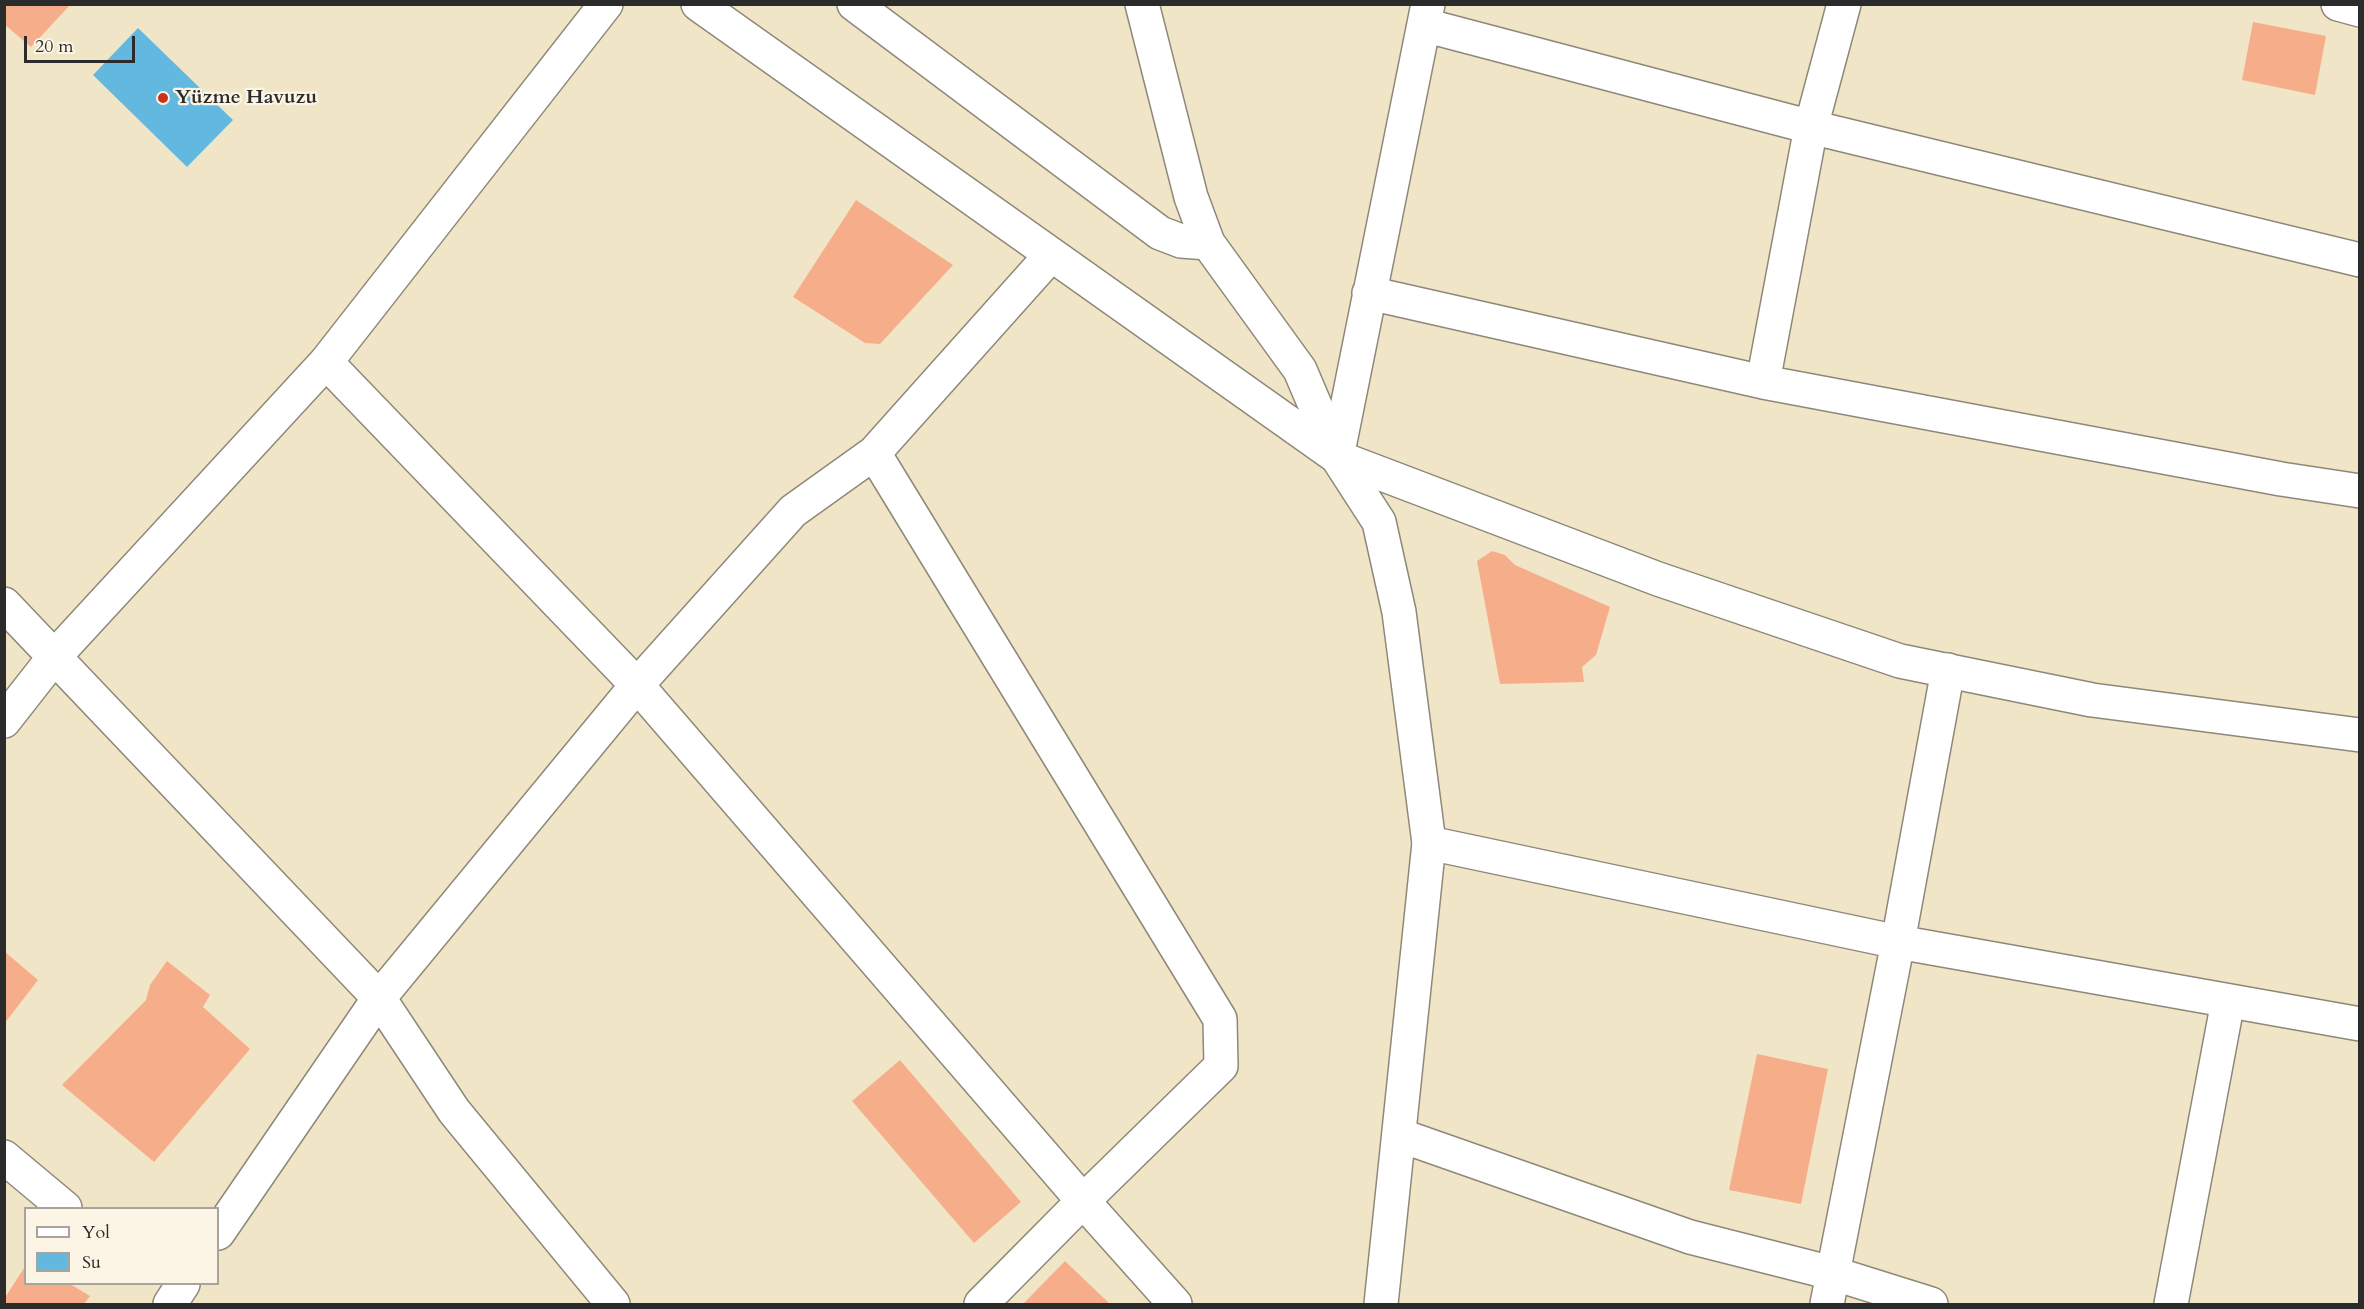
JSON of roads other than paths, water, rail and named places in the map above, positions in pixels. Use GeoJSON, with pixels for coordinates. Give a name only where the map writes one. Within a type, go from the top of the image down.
{"type":"FeatureCollection","features":[{"type":"Feature","properties":{"kind":"street"},"geometry":{"type":"LineString","coordinates":[[4,722],[55,656],[326,362],[606,4]]}},
{"type":"Feature","properties":{"kind":"street"},"geometry":{"type":"LineString","coordinates":[[854,4],[1160,233],[1181,241],[1208,243]]}},
{"type":"Feature","properties":{"kind":"street"},"geometry":{"type":"LineString","coordinates":[[1142,4],[1191,197],[1208,243],[1300,370],[1337,457],[1379,522],[1399,612],[1429,843],[1382,1305]]}},
{"type":"Feature","properties":{"kind":"street"},"geometry":{"type":"LineString","coordinates":[[1763,382],[1811,127],[1844,4]]}},
{"type":"Feature","properties":{"kind":"street"},"geometry":{"type":"LineString","coordinates":[[2338,4],[2360,10]]}},
{"type":"Feature","properties":{"kind":"street"},"geometry":{"type":"LineString","coordinates":[[705,7],[1337,457],[1658,579],[1900,661],[2092,700],[2360,735]]}},
{"type":"Feature","properties":{"kind":"street"},"geometry":{"type":"LineString","coordinates":[[1337,457],[1426,15],[1811,127],[2360,260]]}},
{"type":"Feature","properties":{"kind":"street"},"geometry":{"type":"LineString","coordinates":[[219,1232],[379,998],[637,685],[793,511],[874,453],[1051,255]]}},
{"type":"Feature","properties":{"kind":"street"},"geometry":{"type":"LineString","coordinates":[[1369,293],[1763,382],[2281,479],[2360,491]]}},
{"type":"Feature","properties":{"kind":"street"},"geometry":{"type":"LineString","coordinates":[[326,362],[637,685],[1175,1305]]}},
{"type":"Feature","properties":{"kind":"street"},"geometry":{"type":"LineString","coordinates":[[874,453],[1220,1019],[1221,1066],[981,1305]]}},
{"type":"Feature","properties":{"kind":"street"},"geometry":{"type":"LineString","coordinates":[[4,604],[379,998],[454,1111],[613,1305]]}},
{"type":"Feature","properties":{"kind":"street"},"geometry":{"type":"LineString","coordinates":[[1829,1289],[1898,942],[1948,670]]}},
{"type":"Feature","properties":{"kind":"street"},"geometry":{"type":"LineString","coordinates":[[1429,843],[1898,942],[2360,1024]]}},
{"type":"Feature","properties":{"kind":"street"},"geometry":{"type":"LineString","coordinates":[[2171,1305],[2228,1001]]}},
{"type":"Feature","properties":{"kind":"street"},"geometry":{"type":"LineString","coordinates":[[1399,1135],[1690,1237],[1829,1289],[1931,1305]]}},
{"type":"Feature","properties":{"kind":"street"},"geometry":{"type":"LineString","coordinates":[[4,1157],[63,1207]]}},
{"type":"Feature","properties":{"kind":"water","name":"Yüzme Havuzu"},"geometry":{"type":"Polygon","coordinates":[[[138,28],[233,120],[187,167],[93,75],[138,28]]]}},
{"type":"Feature","properties":{"kind":"place","name":"Yüzme Havuzu"},"geometry":{"type":"Point","coordinates":[163,98]}}]}
